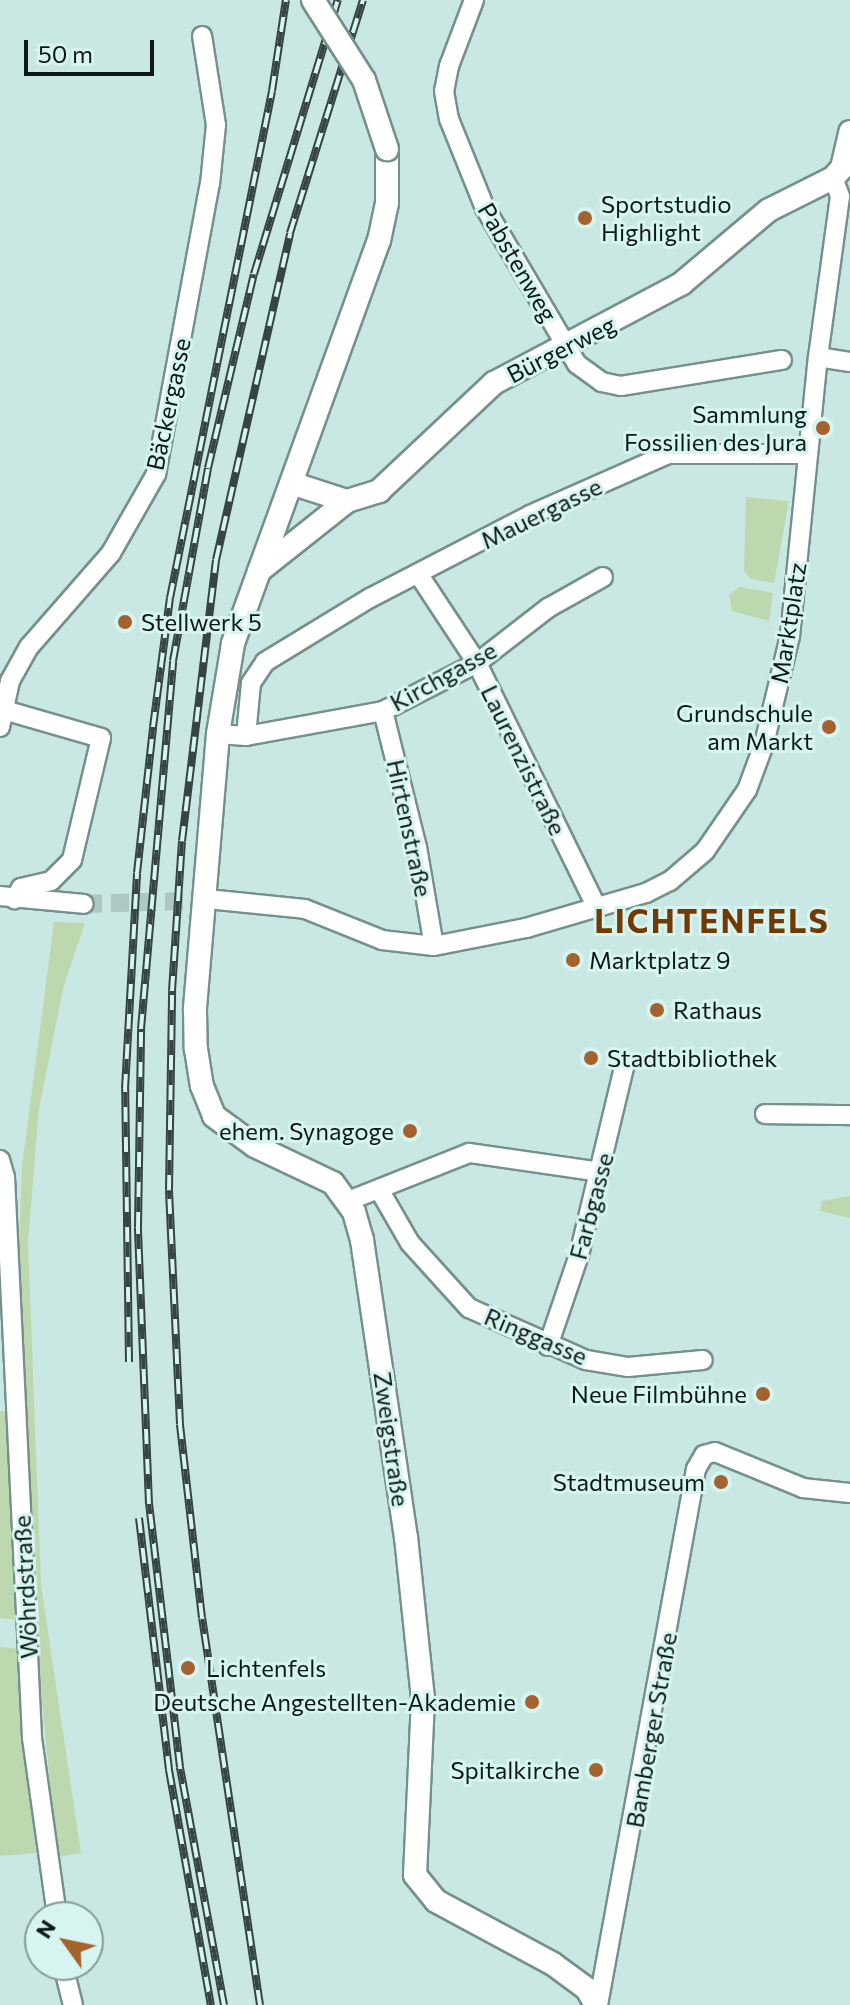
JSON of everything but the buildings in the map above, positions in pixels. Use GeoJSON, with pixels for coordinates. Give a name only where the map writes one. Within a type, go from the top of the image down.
{"type":"FeatureCollection","features":[{"type":"Feature","properties":{"kind":"street"},"geometry":{"type":"LineString","coordinates":[[313,0],[379,113],[387,149],[387,203],[370,271],[294,484],[255,575],[233,644],[218,734],[195,1010],[202,1086],[214,1116],[237,1136],[333,1183],[348,1201],[380,1191],[424,1167],[469,1153],[601,1172]]}},
{"type":"Feature","properties":{"kind":"street","name":"Pabstenweg"},"geometry":{"type":"LineString","coordinates":[[474,0],[449,66],[444,91],[449,119],[485,208],[567,347],[587,373],[621,386],[782,360]]}},
{"type":"Feature","properties":{"kind":"street","name":"Bäckergasse"},"geometry":{"type":"LineString","coordinates":[[2,719],[5,678],[111,553],[156,474],[210,184],[216,125],[202,36]]}},
{"type":"Feature","properties":{"kind":"street"},"geometry":{"type":"LineString","coordinates":[[833,178],[842,168],[850,132]]}},
{"type":"Feature","properties":{"kind":"street","name":"Bürgerweg"},"geometry":{"type":"LineString","coordinates":[[255,575],[347,501],[392,483],[494,383],[681,284],[769,210],[833,178]]}},
{"type":"Feature","properties":{"kind":"street","name":"Marktplatz"},"geometry":{"type":"LineString","coordinates":[[597,908],[646,893],[691,866],[747,790],[764,744],[790,636],[818,357],[840,196],[833,178]]}},
{"type":"Feature","properties":{"kind":"street"},"geometry":{"type":"LineString","coordinates":[[818,357],[850,362]]}},
{"type":"Feature","properties":{"kind":"street","name":"Mauergasse"},"geometry":{"type":"LineString","coordinates":[[246,736],[251,683],[265,662],[370,598],[530,515],[668,454],[808,454]]}},
{"type":"Feature","properties":{"kind":"street"},"geometry":{"type":"LineString","coordinates":[[294,484],[347,501]]}},
{"type":"Feature","properties":{"kind":"street","name":"Laurenzistraße"},"geometry":{"type":"LineString","coordinates":[[419,575],[477,663],[597,908]]}},
{"type":"Feature","properties":{"kind":"street","name":"Kirchgasse"},"geometry":{"type":"LineString","coordinates":[[218,734],[246,736],[383,711],[477,663],[548,608],[603,577]]}},
{"type":"Feature","properties":{"kind":"street","name":"Hirtenstraße"},"geometry":{"type":"LineString","coordinates":[[383,711],[417,847],[434,946]]}},
{"type":"Feature","properties":{"kind":"street"},"geometry":{"type":"LineString","coordinates":[[2,719],[101,738],[72,860],[51,881],[21,888],[7,898]]}},
{"type":"Feature","properties":{"kind":"street"},"geometry":{"type":"LineString","coordinates":[[7,898],[84,904]]}},
{"type":"Feature","properties":{"kind":"street"},"geometry":{"type":"LineString","coordinates":[[217,900],[305,909],[382,940],[434,946],[597,908]]}},
{"type":"Feature","properties":{"kind":"street","name":"Farbgasse"},"geometry":{"type":"LineString","coordinates":[[548,1346],[601,1172],[625,1064]]}},
{"type":"Feature","properties":{"kind":"street"},"geometry":{"type":"LineString","coordinates":[[765,1114],[850,1115]]}},
{"type":"Feature","properties":{"kind":"street","name":"Wöhrdstraße"},"geometry":{"type":"LineString","coordinates":[[0,1160],[5,1177],[32,1738],[55,1901]]}},
{"type":"Feature","properties":{"kind":"street","name":"Ringgasse"},"geometry":{"type":"LineString","coordinates":[[380,1191],[410,1243],[469,1308],[548,1346],[586,1360],[628,1367],[703,1360]]}},
{"type":"Feature","properties":{"kind":"street","name":"Zweigstraße"},"geometry":{"type":"LineString","coordinates":[[348,1201],[362,1240],[417,1639],[423,1729],[415,1875],[436,1901],[553,1964],[587,1989],[597,2005]]}},
{"type":"Feature","properties":{"kind":"street","name":"Bamberger Straße"},"geometry":{"type":"LineString","coordinates":[[597,2005],[651,1738],[696,1469],[704,1455],[731,1455],[803,1488],[850,1493]]}},
{"type":"Feature","properties":{"kind":"street"},"geometry":{"type":"LineString","coordinates":[[67,1981],[73,2005]]}},
{"type":"Feature","properties":{"kind":"green space"},"geometry":{"type":"Polygon","coordinates":[[[746,497],[789,501],[774,583],[751,579],[744,571],[746,497]]]}},
{"type":"Feature","properties":{"kind":"green space"},"geometry":{"type":"Polygon","coordinates":[[[740,587],[773,593],[769,621],[732,611],[729,595],[740,587]]]}},
{"type":"Feature","properties":{"kind":"green space"},"geometry":{"type":"Polygon","coordinates":[[[54,922],[85,923],[64,985],[39,1108],[28,1242],[41,1585],[81,1853],[57,1857],[32,1596],[19,1246],[22,1167],[54,922]]]}},
{"type":"Feature","properties":{"kind":"green space"},"geometry":{"type":"Polygon","coordinates":[[[850,1196],[850,1218],[820,1211],[822,1201],[850,1196]]]}},
{"type":"Feature","properties":{"kind":"green space"},"geometry":{"type":"Polygon","coordinates":[[[0,1411],[6,1411],[21,1620],[0,1618],[0,1411]]]}},
{"type":"Feature","properties":{"kind":"green space"},"geometry":{"type":"Polygon","coordinates":[[[0,1647],[21,1649],[36,1853],[0,1856],[0,1647]]]}},
{"type":"Feature","properties":{"kind":"tunnel"},"geometry":{"type":"LineString","coordinates":[[84,904],[214,900]]}},
{"type":"Feature","properties":{"kind":"railway"},"geometry":{"type":"LineString","coordinates":[[129,1362],[125,1089],[137,873],[153,727],[170,598],[272,91],[286,0]]}},
{"type":"Feature","properties":{"kind":"railway"},"geometry":{"type":"LineString","coordinates":[[224,2005],[180,1767],[149,1504],[138,1227],[141,1029],[173,661],[208,468],[254,274],[338,0]]}},
{"type":"Feature","properties":{"kind":"railway"},"geometry":{"type":"LineString","coordinates":[[260,2005],[202,1618],[180,1424],[169,1190],[172,991],[182,841],[216,560],[290,233],[363,0]]}},
{"type":"Feature","properties":{"kind":"railway"},"geometry":{"type":"LineString","coordinates":[[139,1518],[169,1770],[211,2005]]}},
{"type":"Feature","properties":{"kind":"place","name":"Sportstudio Highlight"},"geometry":{"type":"Point","coordinates":[585,218]}},
{"type":"Feature","properties":{"kind":"place","name":"Sammlung Fossilien des Jura"},"geometry":{"type":"Point","coordinates":[823,428]}},
{"type":"Feature","properties":{"kind":"place","name":"Stellwerk 5"},"geometry":{"type":"Point","coordinates":[125,622]}},
{"type":"Feature","properties":{"kind":"place","name":"Grundschule am Markt"},"geometry":{"type":"Point","coordinates":[829,727]}},
{"type":"Feature","properties":{"kind":"place","name":"Marktplatz 9"},"geometry":{"type":"Point","coordinates":[573,960]}},
{"type":"Feature","properties":{"kind":"place","name":"Rathaus"},"geometry":{"type":"Point","coordinates":[657,1010]}},
{"type":"Feature","properties":{"kind":"place","name":"Stadtbibliothek"},"geometry":{"type":"Point","coordinates":[591,1058]}},
{"type":"Feature","properties":{"kind":"place","name":"ehem. Synagoge"},"geometry":{"type":"Point","coordinates":[410,1131]}},
{"type":"Feature","properties":{"kind":"place","name":"Neue Filmbühne"},"geometry":{"type":"Point","coordinates":[763,1394]}},
{"type":"Feature","properties":{"kind":"place","name":"Stadtmuseum"},"geometry":{"type":"Point","coordinates":[721,1482]}},
{"type":"Feature","properties":{"kind":"place","name":"Lichtenfels"},"geometry":{"type":"Point","coordinates":[188,1668]}},
{"type":"Feature","properties":{"kind":"place","name":"Deutsche Angestellten-Akademie"},"geometry":{"type":"Point","coordinates":[532,1702]}},
{"type":"Feature","properties":{"kind":"place","name":"Spitalkirche"},"geometry":{"type":"Point","coordinates":[596,1770]}},
{"type":"Feature","properties":{"kind":"district","name":"LICHTENFELS"},"geometry":{"type":"Point","coordinates":[712,920]}}]}
